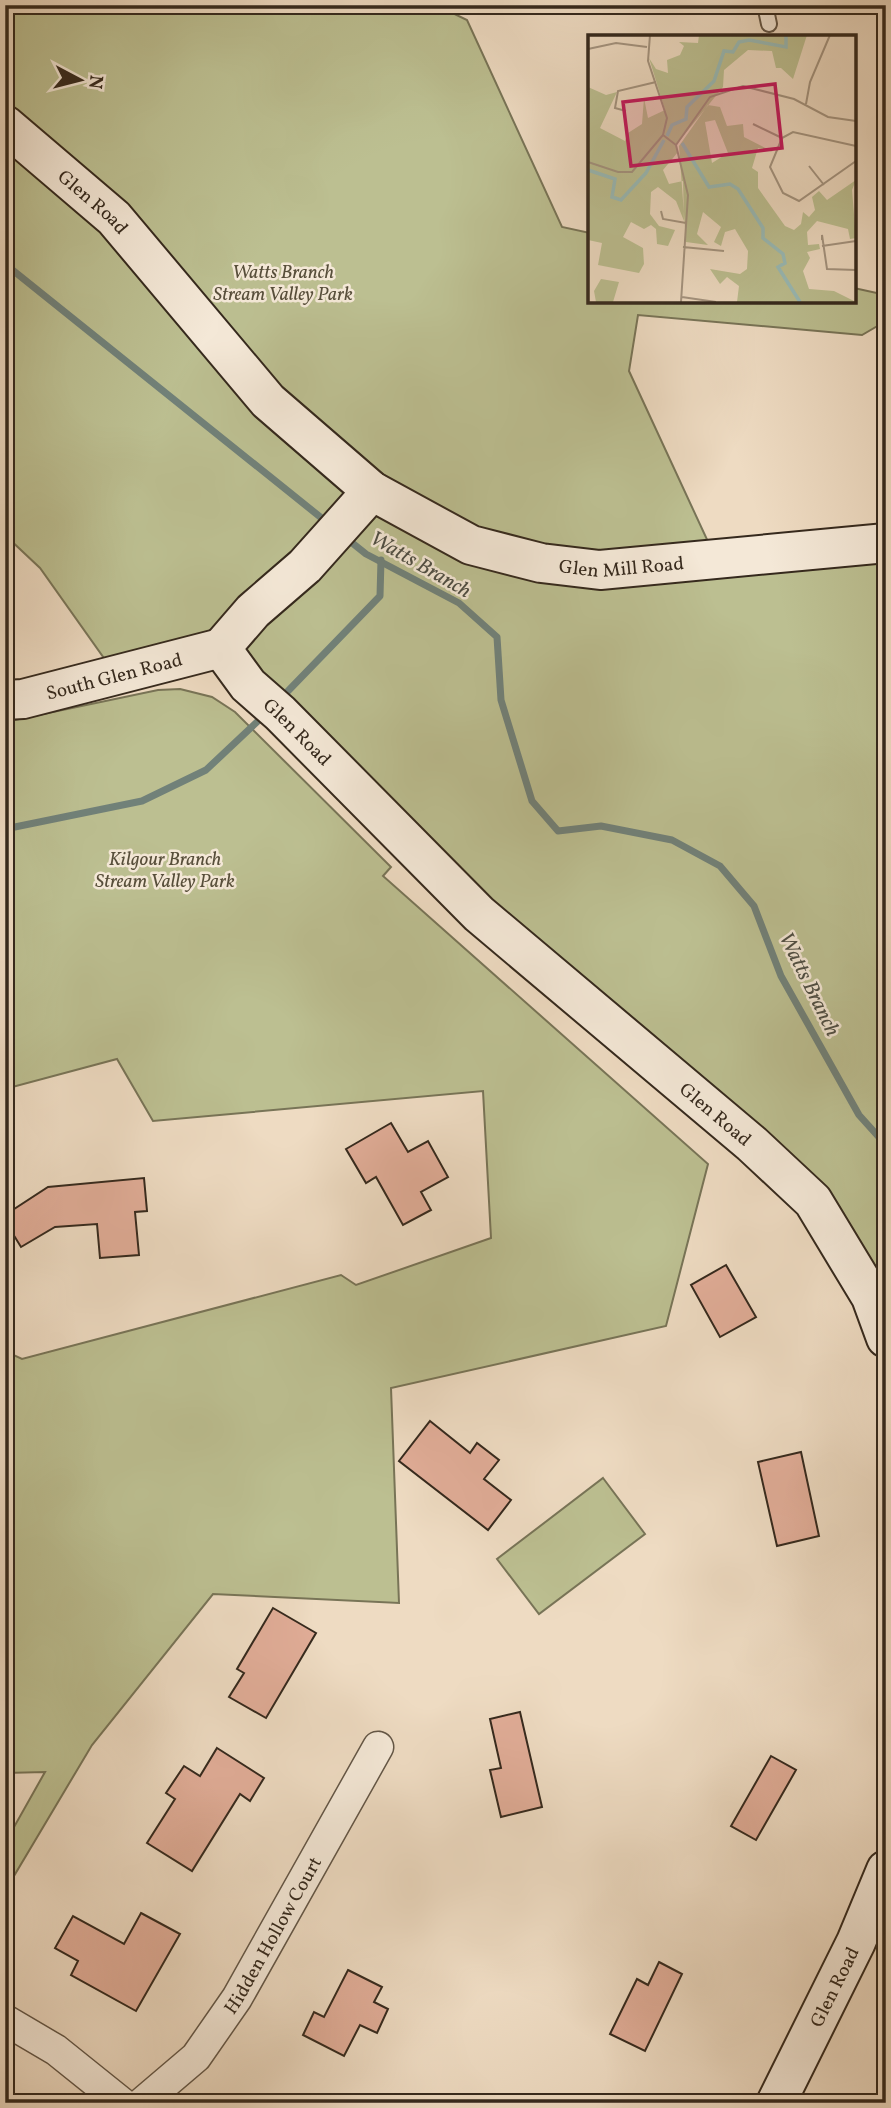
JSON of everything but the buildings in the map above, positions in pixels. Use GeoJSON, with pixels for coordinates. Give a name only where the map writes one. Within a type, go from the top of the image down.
{"type":"FeatureCollection","features":[{"type":"Feature","properties":{"kind":"main road","name":"Glen Road"},"geometry":{"type":"LineString","coordinates":[[5,125],[114,218],[268,401],[362,503]]}},
{"type":"Feature","properties":{"kind":"main road","name":"Glen Mill Road"},"geometry":{"type":"LineString","coordinates":[[362,503],[471,545],[541,563],[600,570],[886,543]]}},
{"type":"Feature","properties":{"kind":"main road"},"geometry":{"type":"LineString","coordinates":[[221,648],[253,611],[305,566],[362,503]]}},
{"type":"Feature","properties":{"kind":"main road","name":"Glen Road"},"geometry":{"type":"LineString","coordinates":[[221,648],[248,685],[280,713],[479,914],[752,1144],[813,1201],[871,1297],[886,1338]]}},
{"type":"Feature","properties":{"kind":"main road","name":"South Glen Road"},"geometry":{"type":"LineString","coordinates":[[5,699],[23,699],[221,648]]}},
{"type":"Feature","properties":{"kind":"main road","name":"Glen Road"},"geometry":{"type":"LineString","coordinates":[[776,2103],[856,1942],[886,1870]]}},
{"type":"Feature","properties":{"kind":"street","name":"Hidden Hollow Court"},"geometry":{"type":"LineString","coordinates":[[142,2103],[195,2057],[237,1998],[378,1747]]}},
{"type":"Feature","properties":{"kind":"street"},"geometry":{"type":"LineString","coordinates":[[5,2020],[56,2050],[122,2103]]}},
{"type":"Feature","properties":{"kind":"lane"},"geometry":{"type":"LineString","coordinates":[[765,5],[769,24]]}},
{"type":"Feature","properties":{"kind":"green space","name":"Watts Branch Stream Valley Park"},"geometry":{"type":"Polygon","coordinates":[[[5,5],[436,5],[467,20],[562,227],[588,233],[588,303],[856,303],[856,288],[886,295],[886,321],[862,335],[638,315],[629,371],[716,559],[886,553],[886,1310],[813,1201],[221,648],[116,675],[40,568],[5,535],[5,5]]]}},
{"type":"Feature","properties":{"kind":"green space","name":"Kilgour Branch Stream Valley Park"},"geometry":{"type":"Polygon","coordinates":[[[180,689],[212,697],[235,712],[391,867],[383,876],[708,1164],[666,1326],[391,1388],[399,1603],[213,1594],[92,1745],[5,1891],[5,1843],[45,1772],[5,1773],[5,1351],[22,1359],[341,1275],[356,1285],[491,1238],[483,1091],[153,1121],[117,1059],[5,1089],[5,722],[158,690],[180,689]]]}},
{"type":"Feature","properties":{"kind":"green space"},"geometry":{"type":"Polygon","coordinates":[[[603,1478],[645,1534],[539,1614],[497,1559],[603,1478]]]}},
{"type":"Feature","properties":{"kind":"waterway","name":"Watts Branch"},"geometry":{"type":"LineString","coordinates":[[5,264],[329,524]]}},
{"type":"Feature","properties":{"kind":"waterway","name":"Watts Branch"},"geometry":{"type":"LineString","coordinates":[[346,538],[366,554],[459,603],[497,637],[501,700],[532,801],[558,831],[601,826],[672,840],[720,866],[754,906],[781,976],[859,1115],[886,1145]]}},
{"type":"Feature","properties":{"kind":"waterway"},"geometry":{"type":"LineString","coordinates":[[288,691],[380,596],[381,560]]}},
{"type":"Feature","properties":{"kind":"waterway"},"geometry":{"type":"LineString","coordinates":[[5,829],[142,801],[206,770],[258,721]]}}]}
